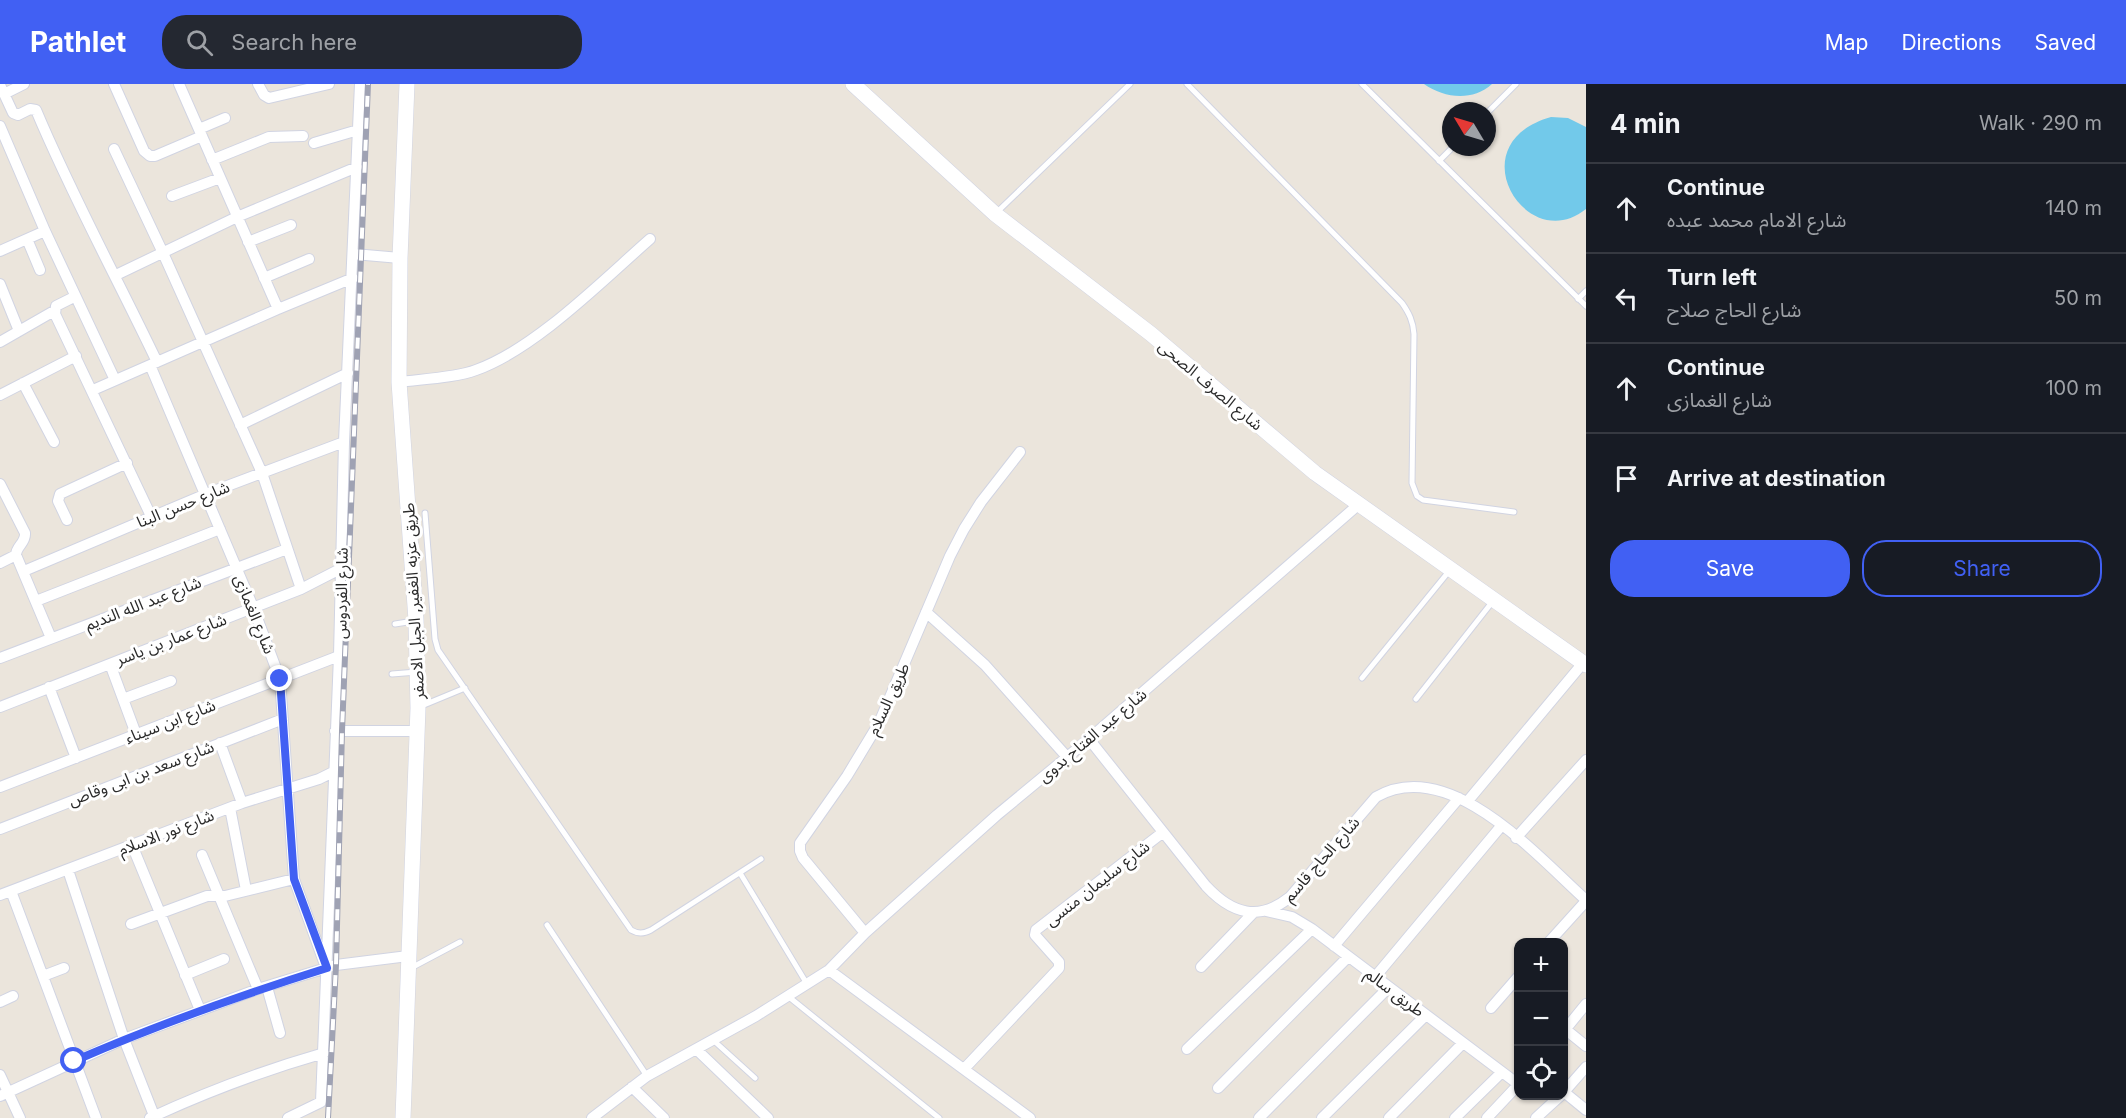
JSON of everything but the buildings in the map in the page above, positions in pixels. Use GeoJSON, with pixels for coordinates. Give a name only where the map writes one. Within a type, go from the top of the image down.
{"type":"FeatureCollection","features":[{"type":"Feature","properties":{"kind":"street"},"geometry":{"type":"LineString","coordinates":[[2,89],[24,84]]}},
{"type":"Feature","properties":{"kind":"street"},"geometry":{"type":"LineString","coordinates":[[114,84],[144,151],[150,156],[155,156],[225,118]]}},
{"type":"Feature","properties":{"kind":"street"},"geometry":{"type":"LineString","coordinates":[[179,84],[278,309]]}},
{"type":"Feature","properties":{"kind":"street"},"geometry":{"type":"LineString","coordinates":[[258,84],[264,95],[269,98],[328,84]]}},
{"type":"Feature","properties":{"kind":"street","name":"شارع الفردوس"},"geometry":{"type":"LineString","coordinates":[[288,1118],[321,1102],[339,656],[344,442],[360,84]]}},
{"type":"Feature","properties":{"kind":"street","name":"طريق عزبه الغفير, الجبل الاصفر"},"geometry":{"type":"LineString","coordinates":[[403,1118],[418,708],[416,621],[399,382],[400,258],[407,84]]}},
{"type":"Feature","properties":{"kind":"street","name":"شارع الصرف الصحى"},"geometry":{"type":"LineString","coordinates":[[853,84],[995,214],[1151,334],[1315,473],[1585,664]]}},
{"type":"Feature","properties":{"kind":"street","name":"شارع الغمازى"},"geometry":{"type":"LineString","coordinates":[[2,89],[15,114],[36,110],[80,209],[116,275],[253,607],[280,679],[294,879],[327,968]]}},
{"type":"Feature","properties":{"kind":"street"},"geometry":{"type":"LineString","coordinates":[[0,126],[74,297],[115,380]]}},
{"type":"Feature","properties":{"kind":"street"},"geometry":{"type":"LineString","coordinates":[[314,143],[358,130]]}},
{"type":"Feature","properties":{"kind":"street"},"geometry":{"type":"LineString","coordinates":[[212,160],[269,137],[303,136]]}},
{"type":"Feature","properties":{"kind":"street"},"geometry":{"type":"LineString","coordinates":[[114,149],[262,473],[300,589]]}},
{"type":"Feature","properties":{"kind":"street"},"geometry":{"type":"LineString","coordinates":[[116,275],[237,217],[357,167]]}},
{"type":"Feature","properties":{"kind":"street"},"geometry":{"type":"LineString","coordinates":[[172,196],[220,178]]}},
{"type":"Feature","properties":{"kind":"street"},"geometry":{"type":"LineString","coordinates":[[248,242],[291,225]]}},
{"type":"Feature","properties":{"kind":"street"},"geometry":{"type":"LineString","coordinates":[[0,251],[45,231]]}},
{"type":"Feature","properties":{"kind":"street"},"geometry":{"type":"LineString","coordinates":[[27,239],[40,270]]}},
{"type":"Feature","properties":{"kind":"street"},"geometry":{"type":"LineString","coordinates":[[399,382],[473,372],[502,358],[530,341],[564,314],[650,239]]}},
{"type":"Feature","properties":{"kind":"street"},"geometry":{"type":"LineString","coordinates":[[354,254],[400,258]]}},
{"type":"Feature","properties":{"kind":"street"},"geometry":{"type":"LineString","coordinates":[[264,278],[309,259]]}},
{"type":"Feature","properties":{"kind":"street"},"geometry":{"type":"LineString","coordinates":[[93,390],[353,278]]}},
{"type":"Feature","properties":{"kind":"street"},"geometry":{"type":"LineString","coordinates":[[0,284],[19,331]]}},
{"type":"Feature","properties":{"kind":"street"},"geometry":{"type":"LineString","coordinates":[[0,342],[74,297]]}},
{"type":"Feature","properties":{"kind":"street"},"geometry":{"type":"LineString","coordinates":[[54,311],[152,516]]}},
{"type":"Feature","properties":{"kind":"street"},"geometry":{"type":"LineString","coordinates":[[0,395],[76,356]]}},
{"type":"Feature","properties":{"kind":"street"},"geometry":{"type":"LineString","coordinates":[[240,425],[348,373]]}},
{"type":"Feature","properties":{"kind":"street"},"geometry":{"type":"LineString","coordinates":[[23,383],[54,442]]}},
{"type":"Feature","properties":{"kind":"street","name":"شارع حسن البنا"},"geometry":{"type":"LineString","coordinates":[[24,571],[206,494],[344,442]]}},
{"type":"Feature","properties":{"kind":"street","name":"طريق السلام"},"geometry":{"type":"LineString","coordinates":[[865,933],[803,858],[800,843],[847,776],[879,723],[950,556],[964,529],[981,502],[1020,452]]}},
{"type":"Feature","properties":{"kind":"street"},"geometry":{"type":"LineString","coordinates":[[68,520],[58,501],[60,494],[127,463]]}},
{"type":"Feature","properties":{"kind":"street"},"geometry":{"type":"LineString","coordinates":[[0,484],[25,533],[24,542],[18,548],[16,555],[51,638]]}},
{"type":"Feature","properties":{"kind":"street","name":"شارع عبد الفتاح بدوى"},"geometry":{"type":"LineString","coordinates":[[592,1118],[647,1076],[789,997],[829,970],[865,933],[997,815],[1089,739],[1358,505]]}},
{"type":"Feature","properties":{"kind":"street"},"geometry":{"type":"LineString","coordinates":[[36,601],[220,529]]}},
{"type":"Feature","properties":{"kind":"street","name":"شارع عبد الله النديم"},"geometry":{"type":"LineString","coordinates":[[0,658],[287,549]]}},
{"type":"Feature","properties":{"kind":"street"},"geometry":{"type":"LineString","coordinates":[[0,563],[16,555]]}},
{"type":"Feature","properties":{"kind":"street","name":"شارع عمار بن ياسر"},"geometry":{"type":"LineString","coordinates":[[0,707],[300,589],[342,568]]}},
{"type":"Feature","properties":{"kind":"street"},"geometry":{"type":"LineString","coordinates":[[926,612],[985,665],[1067,757]]}},
{"type":"Feature","properties":{"kind":"street","name":"شارع ابن سيناء"},"geometry":{"type":"LineString","coordinates":[[0,787],[339,656]]}},
{"type":"Feature","properties":{"kind":"street"},"geometry":{"type":"LineString","coordinates":[[110,664],[136,734]]}},
{"type":"Feature","properties":{"kind":"street"},"geometry":{"type":"LineString","coordinates":[[1334,946],[1585,664]]}},
{"type":"Feature","properties":{"kind":"street"},"geometry":{"type":"LineString","coordinates":[[123,699],[171,681]]}},
{"type":"Feature","properties":{"kind":"street"},"geometry":{"type":"LineString","coordinates":[[50,687],[76,758]]}},
{"type":"Feature","properties":{"kind":"street","name":"شارع سعد بن ابى وقاص"},"geometry":{"type":"LineString","coordinates":[[0,829],[283,719]]}},
{"type":"Feature","properties":{"kind":"street"},"geometry":{"type":"LineString","coordinates":[[335,731],[417,731]]}},
{"type":"Feature","properties":{"kind":"street","name":"شارع الحاج قاسم"},"geometry":{"type":"LineString","coordinates":[[1089,739],[1162,833],[1218,899],[1241,911],[1253,913],[1280,906],[1376,797],[1387,790],[1413,786],[1437,790],[1463,800],[1502,825],[1586,900]]}},
{"type":"Feature","properties":{"kind":"street"},"geometry":{"type":"LineString","coordinates":[[220,743],[242,803]]}},
{"type":"Feature","properties":{"kind":"street"},"geometry":{"type":"LineString","coordinates":[[1516,838],[1586,760]]}},
{"type":"Feature","properties":{"kind":"street","name":"شارع نور الاسلام"},"geometry":{"type":"LineString","coordinates":[[0,895],[242,803],[319,779],[333,772]]}},
{"type":"Feature","properties":{"kind":"street"},"geometry":{"type":"LineString","coordinates":[[230,808],[246,890]]}},
{"type":"Feature","properties":{"kind":"street"},"geometry":{"type":"LineString","coordinates":[[1375,977],[1502,825]]}},
{"type":"Feature","properties":{"kind":"street","name":"شارع سليمان منسى"},"geometry":{"type":"LineString","coordinates":[[964,1069],[1059,968],[1059,962],[1035,935],[1036,930],[1162,833]]}},
{"type":"Feature","properties":{"kind":"street"},"geometry":{"type":"LineString","coordinates":[[132,845],[200,1010]]}},
{"type":"Feature","properties":{"kind":"street"},"geometry":{"type":"LineString","coordinates":[[202,855],[280,1033]]}},
{"type":"Feature","properties":{"kind":"street"},"geometry":{"type":"LineString","coordinates":[[68,870],[124,1039],[153,1117],[287,1064],[324,1053]]}},
{"type":"Feature","properties":{"kind":"street"},"geometry":{"type":"LineString","coordinates":[[131,924],[207,896],[220,896],[294,879]]}},
{"type":"Feature","properties":{"kind":"street"},"geometry":{"type":"LineString","coordinates":[[11,891],[96,1118]]}},
{"type":"Feature","properties":{"kind":"street"},"geometry":{"type":"LineString","coordinates":[[1553,938],[1586,900]]}},
{"type":"Feature","properties":{"kind":"street","name":"طريق سالم"},"geometry":{"type":"LineString","coordinates":[[1266,911],[1292,917],[1312,928],[1514,1081]]}},
{"type":"Feature","properties":{"kind":"street"},"geometry":{"type":"LineString","coordinates":[[1201,967],[1253,913]]}},
{"type":"Feature","properties":{"kind":"street"},"geometry":{"type":"LineString","coordinates":[[1187,1049],[1312,928]]}},
{"type":"Feature","properties":{"kind":"street"},"geometry":{"type":"LineString","coordinates":[[1218,1088],[1348,957]]}},
{"type":"Feature","properties":{"kind":"street"},"geometry":{"type":"LineString","coordinates":[[186,975],[224,959]]}},
{"type":"Feature","properties":{"kind":"street"},"geometry":{"type":"LineString","coordinates":[[4,1094],[124,1039],[262,988],[327,968],[408,963]]}},
{"type":"Feature","properties":{"kind":"street"},"geometry":{"type":"LineString","coordinates":[[43,976],[64,968]]}},
{"type":"Feature","properties":{"kind":"street"},"geometry":{"type":"LineString","coordinates":[[829,970],[1030,1118]]}},
{"type":"Feature","properties":{"kind":"street"},"geometry":{"type":"LineString","coordinates":[[1491,1008],[1514,982]]}},
{"type":"Feature","properties":{"kind":"street"},"geometry":{"type":"LineString","coordinates":[[1259,1118],[1389,987]]}},
{"type":"Feature","properties":{"kind":"street"},"geometry":{"type":"LineString","coordinates":[[0,1002],[13,996]]}},
{"type":"Feature","properties":{"kind":"street"},"geometry":{"type":"LineString","coordinates":[[1568,1025],[1586,1004]]}},
{"type":"Feature","properties":{"kind":"street"},"geometry":{"type":"LineString","coordinates":[[1322,1118],[1426,1015]]}},
{"type":"Feature","properties":{"kind":"street"},"geometry":{"type":"LineString","coordinates":[[1568,1033],[1586,1046]]}},
{"type":"Feature","properties":{"kind":"street"},"geometry":{"type":"LineString","coordinates":[[1389,1118],[1463,1043]]}},
{"type":"Feature","properties":{"kind":"street"},"geometry":{"type":"LineString","coordinates":[[696,1049],[768,1118]]}},
{"type":"Feature","properties":{"kind":"street"},"geometry":{"type":"LineString","coordinates":[[1568,1086],[1586,1067]]}},
{"type":"Feature","properties":{"kind":"street"},"geometry":{"type":"LineString","coordinates":[[1455,1118],[1502,1072]]}},
{"type":"Feature","properties":{"kind":"street"},"geometry":{"type":"LineString","coordinates":[[0,1075],[4,1094],[20,1118]]}},
{"type":"Feature","properties":{"kind":"street"},"geometry":{"type":"LineString","coordinates":[[632,1087],[664,1118]]}},
{"type":"Feature","properties":{"kind":"street"},"geometry":{"type":"LineString","coordinates":[[1487,1118],[1514,1088]]}},
{"type":"Feature","properties":{"kind":"street"},"geometry":{"type":"LineString","coordinates":[[1568,1097],[1586,1110]]}},
{"type":"Feature","properties":{"kind":"street"},"geometry":{"type":"LineString","coordinates":[[1536,1118],[1555,1100]]}},
{"type":"Feature","properties":{"kind":"lane"},"geometry":{"type":"LineString","coordinates":[[995,214],[1130,84]]}},
{"type":"Feature","properties":{"kind":"lane"},"geometry":{"type":"LineString","coordinates":[[1187,84],[1409,312],[1414,334],[1412,483],[1417,496],[1423,500],[1514,512]]}},
{"type":"Feature","properties":{"kind":"lane"},"geometry":{"type":"LineString","coordinates":[[1362,84],[1586,306]]}},
{"type":"Feature","properties":{"kind":"lane"},"geometry":{"type":"LineString","coordinates":[[1496,104],[1516,84]]}},
{"type":"Feature","properties":{"kind":"lane"},"geometry":{"type":"LineString","coordinates":[[1439,161],[1444,156]]}},
{"type":"Feature","properties":{"kind":"lane"},"geometry":{"type":"LineString","coordinates":[[1578,299],[1586,291]]}},
{"type":"Feature","properties":{"kind":"lane"},"geometry":{"type":"LineString","coordinates":[[425,513],[435,639],[441,655],[631,930],[637,933],[651,930],[761,859]]}},
{"type":"Feature","properties":{"kind":"lane"},"geometry":{"type":"LineString","coordinates":[[1362,678],[1451,570]]}},
{"type":"Feature","properties":{"kind":"lane"},"geometry":{"type":"LineString","coordinates":[[1416,699],[1494,600]]}},
{"type":"Feature","properties":{"kind":"lane"},"geometry":{"type":"LineString","coordinates":[[395,624],[416,621]]}},
{"type":"Feature","properties":{"kind":"lane"},"geometry":{"type":"LineString","coordinates":[[392,674],[417,672]]}},
{"type":"Feature","properties":{"kind":"lane"},"geometry":{"type":"LineString","coordinates":[[418,708],[465,688]]}},
{"type":"Feature","properties":{"kind":"lane"},"geometry":{"type":"LineString","coordinates":[[740,873],[807,985]]}},
{"type":"Feature","properties":{"kind":"lane"},"geometry":{"type":"LineString","coordinates":[[547,925],[647,1076]]}},
{"type":"Feature","properties":{"kind":"lane"},"geometry":{"type":"LineString","coordinates":[[408,963],[460,942]]}},
{"type":"Feature","properties":{"kind":"lane"},"geometry":{"type":"LineString","coordinates":[[789,997],[939,1118]]}},
{"type":"Feature","properties":{"kind":"lane"},"geometry":{"type":"LineString","coordinates":[[714,1040],[755,1078]]}},
{"type":"Feature","properties":{"kind":"water"},"geometry":{"type":"Polygon","coordinates":[[[1424,84],[1492,84],[1476,94],[1458,96],[1440,92],[1424,84]]]}},
{"type":"Feature","properties":{"kind":"water"},"geometry":{"type":"Polygon","coordinates":[[[1551,117],[1568,118],[1586,127],[1586,209],[1564,220],[1542,219],[1524,208],[1511,191],[1505,171],[1508,150],[1523,131],[1551,117]]]}},
{"type":"Feature","properties":{"kind":"railway"},"geometry":{"type":"LineString","coordinates":[[328,1118],[336,965],[342,731],[368,84]]}},
{"type":"Feature","properties":{"kind":"route"},"geometry":{"type":"LineString","coordinates":[[74,1061],[200,1010],[327,968],[294,879],[280,679]]}}]}
